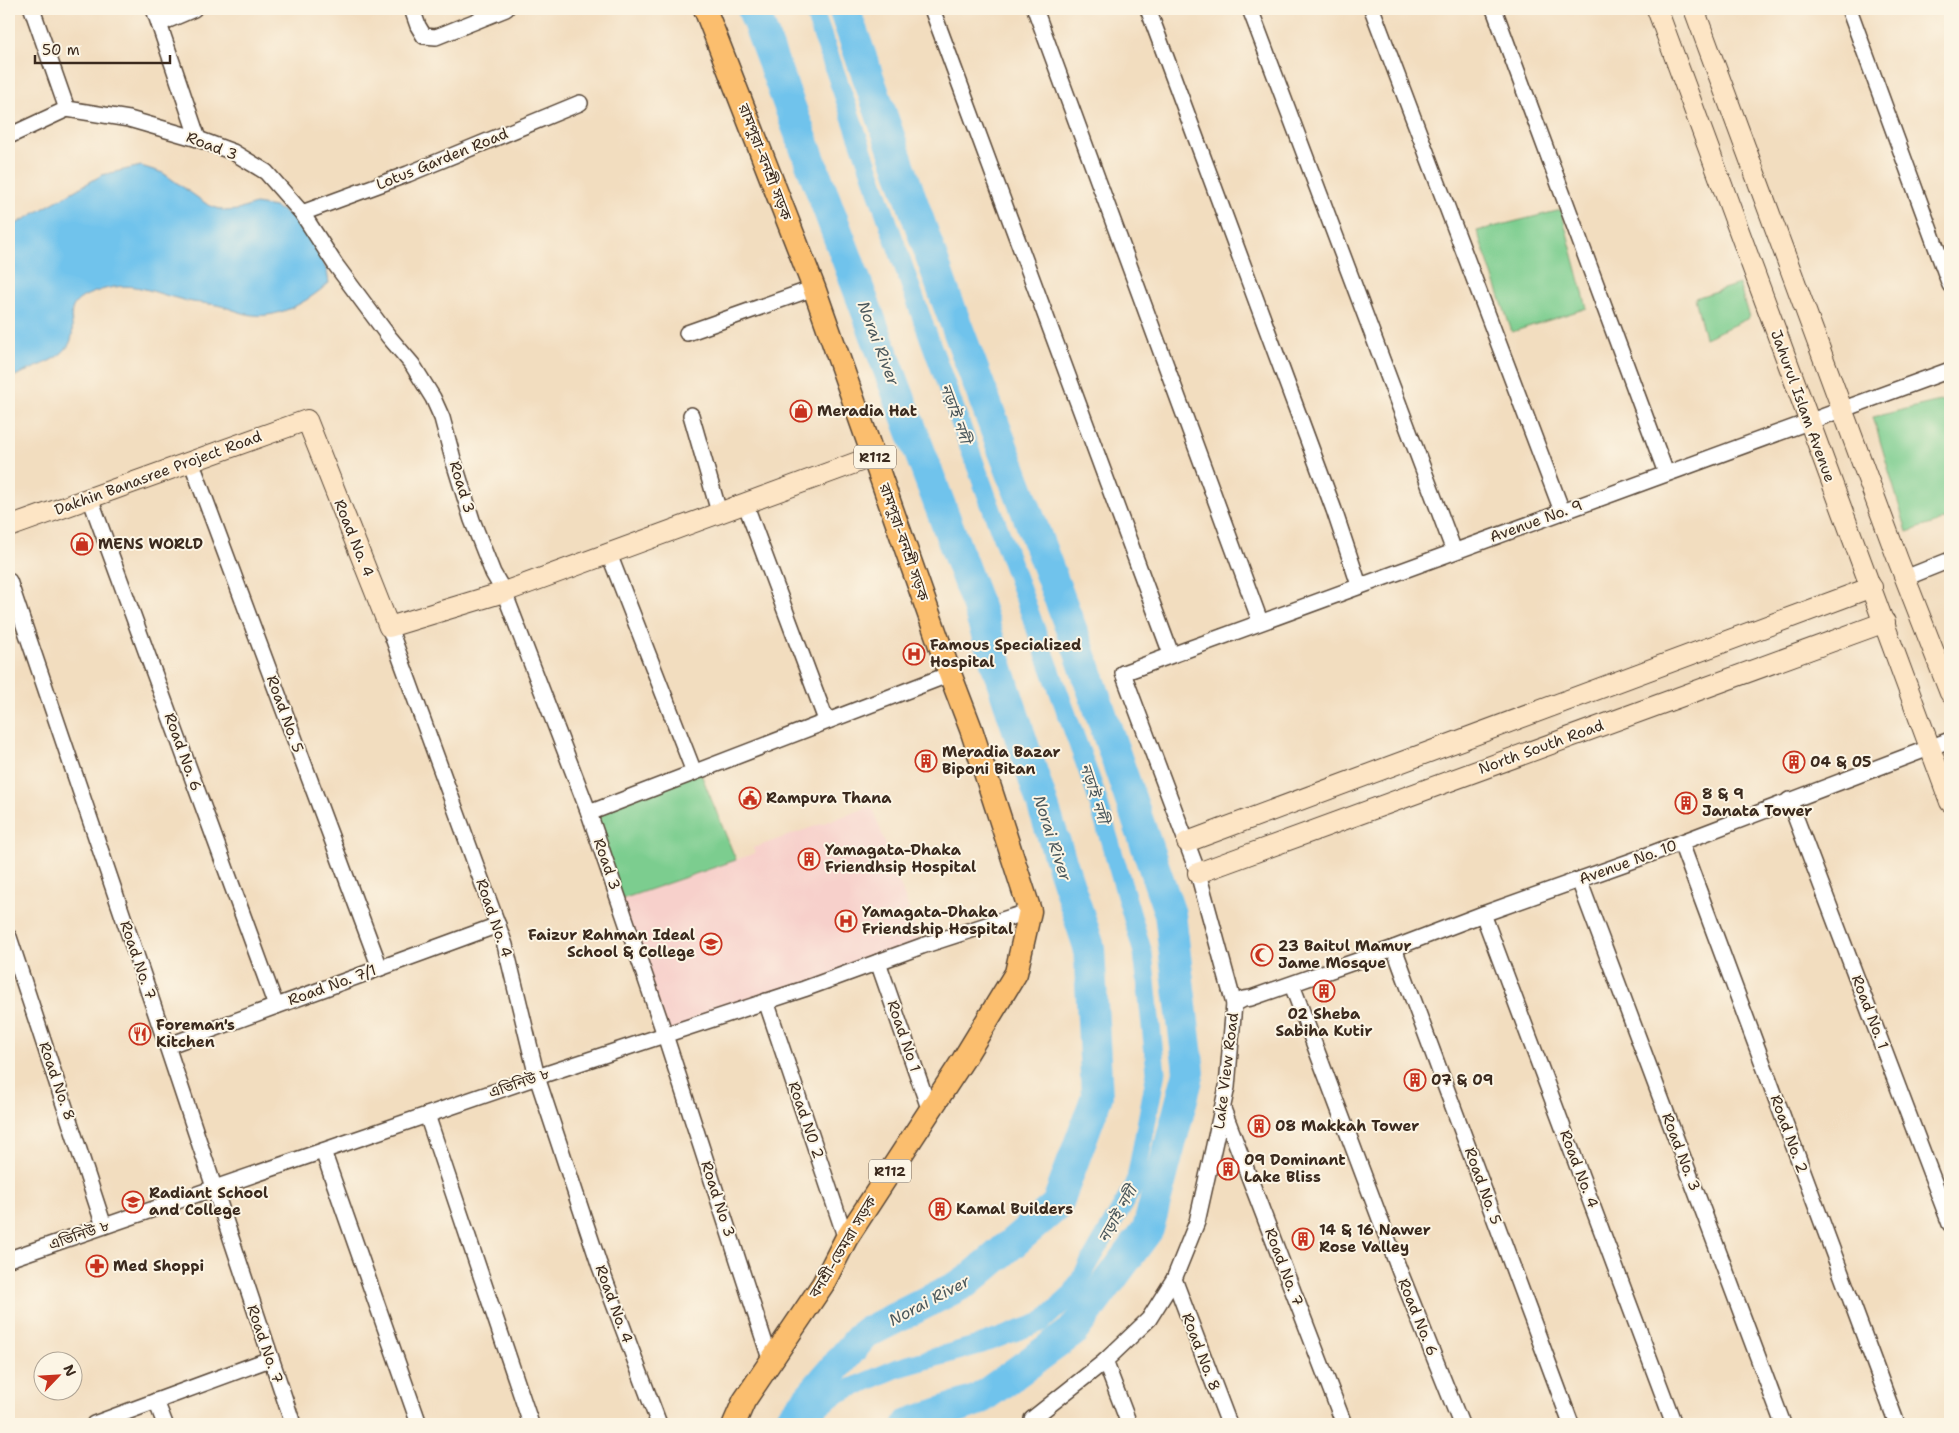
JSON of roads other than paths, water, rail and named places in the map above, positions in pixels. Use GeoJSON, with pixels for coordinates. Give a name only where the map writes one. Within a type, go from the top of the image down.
{"type":"FeatureCollection","features":[{"type":"Feature","properties":{"kind":"main road","name":"রামপুরা-বনশ্রী সড়ক"},"geometry":{"type":"LineString","coordinates":[[705,9],[814,288],[971,729],[1030,911]]}},
{"type":"Feature","properties":{"kind":"main road","name":"বনশ্রী-ডেমরা সড়ক"},"geometry":{"type":"LineString","coordinates":[[734,1424],[744,1401],[823,1284],[846,1239],[930,1111],[1016,973],[1030,911]]}},
{"type":"Feature","properties":{"kind":"street"},"geometry":{"type":"LineString","coordinates":[[9,136],[67,109],[32,9]]}},
{"type":"Feature","properties":{"kind":"street"},"geometry":{"type":"LineString","coordinates":[[154,9],[198,139]]}},
{"type":"Feature","properties":{"kind":"street"},"geometry":{"type":"LineString","coordinates":[[159,24],[194,9]]}},
{"type":"Feature","properties":{"kind":"street"},"geometry":{"type":"LineString","coordinates":[[412,9],[424,36],[436,36],[506,9]]}},
{"type":"Feature","properties":{"kind":"street"},"geometry":{"type":"LineString","coordinates":[[932,9],[1170,654]]}},
{"type":"Feature","properties":{"kind":"street"},"geometry":{"type":"LineString","coordinates":[[1035,9],[1260,621]]}},
{"type":"Feature","properties":{"kind":"street"},"geometry":{"type":"LineString","coordinates":[[1148,9],[1334,510],[1359,585]]}},
{"type":"Feature","properties":{"kind":"street"},"geometry":{"type":"LineString","coordinates":[[1250,9],[1454,551]]}},
{"type":"Feature","properties":{"kind":"street"},"geometry":{"type":"LineString","coordinates":[[1372,9],[1562,511]]}},
{"type":"Feature","properties":{"kind":"street"},"geometry":{"type":"LineString","coordinates":[[1494,9],[1666,473]]}},
{"type":"Feature","properties":{"kind":"street","name":"Jahurul Islam Avenue"},"geometry":{"type":"LineString","coordinates":[[1657,9],[1950,802]]}},
{"type":"Feature","properties":{"kind":"street"},"geometry":{"type":"LineString","coordinates":[[1694,9],[1905,578],[1950,693]]}},
{"type":"Feature","properties":{"kind":"street"},"geometry":{"type":"LineString","coordinates":[[1849,9],[1950,285]]}},
{"type":"Feature","properties":{"kind":"street","name":"Lotus Garden Road"},"geometry":{"type":"LineString","coordinates":[[302,213],[408,174],[580,103]]}},
{"type":"Feature","properties":{"kind":"street","name":"Road 3"},"geometry":{"type":"LineString","coordinates":[[67,109],[129,118],[198,139],[233,152],[266,172],[302,213],[335,264],[389,337],[412,364],[433,398],[442,418],[452,459],[472,520],[493,573],[504,592],[589,813],[665,1035]]}},
{"type":"Feature","properties":{"kind":"street"},"geometry":{"type":"LineString","coordinates":[[688,333],[814,288]]}},
{"type":"Feature","properties":{"kind":"street","name":"Avenue No. 9"},"geometry":{"type":"LineString","coordinates":[[1123,673],[1260,621],[1950,370]]}},
{"type":"Feature","properties":{"kind":"street"},"geometry":{"type":"LineString","coordinates":[[691,415],[719,512]]}},
{"type":"Feature","properties":{"kind":"street","name":"Dakhin Banasree Project Road"},"geometry":{"type":"LineString","coordinates":[[9,527],[307,420]]}},
{"type":"Feature","properties":{"kind":"street","name":"Road No. 4"},"geometry":{"type":"LineString","coordinates":[[307,420],[389,627],[498,925],[505,945],[537,1077],[600,1264],[659,1424]]}},
{"type":"Feature","properties":{"kind":"street"},"geometry":{"type":"LineString","coordinates":[[389,627],[504,592],[874,456]]}},
{"type":"Feature","properties":{"kind":"street","name":"Road No. 5"},"geometry":{"type":"LineString","coordinates":[[191,461],[380,968]]}},
{"type":"Feature","properties":{"kind":"street","name":"Road No. 6"},"geometry":{"type":"LineString","coordinates":[[90,498],[276,1006]]}},
{"type":"Feature","properties":{"kind":"street"},"geometry":{"type":"LineString","coordinates":[[745,503],[826,720]]}},
{"type":"Feature","properties":{"kind":"street"},"geometry":{"type":"LineString","coordinates":[[609,554],[694,772]]}},
{"type":"Feature","properties":{"kind":"street"},"geometry":{"type":"LineString","coordinates":[[1905,578],[1950,560]]}},
{"type":"Feature","properties":{"kind":"street","name":"Road No. 7"},"geometry":{"type":"LineString","coordinates":[[9,581],[293,1424]]}},
{"type":"Feature","properties":{"kind":"street"},"geometry":{"type":"LineString","coordinates":[[1187,842],[1872,588]]}},
{"type":"Feature","properties":{"kind":"street","name":"North South Road"},"geometry":{"type":"LineString","coordinates":[[1198,873],[1885,622]]}},
{"type":"Feature","properties":{"kind":"street","name":"Lake View Road"},"geometry":{"type":"LineString","coordinates":[[1032,1422],[1105,1361],[1149,1319],[1174,1279],[1197,1222],[1223,1109],[1234,1004],[1198,873],[1123,673]]}},
{"type":"Feature","properties":{"kind":"street"},"geometry":{"type":"LineString","coordinates":[[589,813],[826,720],[950,674]]}},
{"type":"Feature","properties":{"kind":"street","name":"Avenue No. 10"},"geometry":{"type":"LineString","coordinates":[[1234,1004],[1394,948],[1681,843],[1782,805],[1789,800],[1950,740]]}},
{"type":"Feature","properties":{"kind":"street","name":"Road No. 1"},"geometry":{"type":"LineString","coordinates":[[1789,800],[1950,1224]]}},
{"type":"Feature","properties":{"kind":"street","name":"Road No. 2"},"geometry":{"type":"LineString","coordinates":[[1681,843],[1897,1424]]}},
{"type":"Feature","properties":{"kind":"street","name":"Road No. 3"},"geometry":{"type":"LineString","coordinates":[[1578,880],[1783,1424]]}},
{"type":"Feature","properties":{"kind":"street","name":"এভিনিউ ৮"},"geometry":{"type":"LineString","coordinates":[[9,1257],[1030,911]]}},
{"type":"Feature","properties":{"kind":"street","name":"Road No. 4"},"geometry":{"type":"LineString","coordinates":[[1483,914],[1674,1424]]}},
{"type":"Feature","properties":{"kind":"street","name":"Road No. 7/1"},"geometry":{"type":"LineString","coordinates":[[167,1046],[498,925]]}},
{"type":"Feature","properties":{"kind":"street","name":"Road No. 8"},"geometry":{"type":"LineString","coordinates":[[9,937],[104,1226]]}},
{"type":"Feature","properties":{"kind":"street","name":"Road No. 5"},"geometry":{"type":"LineString","coordinates":[[1394,948],[1571,1424]]}},
{"type":"Feature","properties":{"kind":"street","name":"Road No 1"},"geometry":{"type":"LineString","coordinates":[[878,962],[930,1111]]}},
{"type":"Feature","properties":{"kind":"street","name":"Road No. 6"},"geometry":{"type":"LineString","coordinates":[[1298,982],[1400,1272],[1461,1424]]}},
{"type":"Feature","properties":{"kind":"street","name":"Road N0 2"},"geometry":{"type":"LineString","coordinates":[[766,1001],[846,1239]]}},
{"type":"Feature","properties":{"kind":"street","name":"Road No 3"},"geometry":{"type":"LineString","coordinates":[[665,1035],[770,1362]]}},
{"type":"Feature","properties":{"kind":"street","name":"Road No. 7"},"geometry":{"type":"LineString","coordinates":[[1223,1109],[1344,1424]]}},
{"type":"Feature","properties":{"kind":"street"},"geometry":{"type":"LineString","coordinates":[[427,1115],[531,1424]]}},
{"type":"Feature","properties":{"kind":"street"},"geometry":{"type":"LineString","coordinates":[[323,1151],[419,1424]]}},
{"type":"Feature","properties":{"kind":"street","name":"Road No. 8"},"geometry":{"type":"LineString","coordinates":[[1174,1279],[1228,1424]]}},
{"type":"Feature","properties":{"kind":"street"},"geometry":{"type":"LineString","coordinates":[[94,1424],[270,1360]]}},
{"type":"Feature","properties":{"kind":"street"},"geometry":{"type":"LineString","coordinates":[[1105,1361],[1129,1424]]}},
{"type":"Feature","properties":{"kind":"street"},"geometry":{"type":"LineString","coordinates":[[156,1402],[165,1424]]}},
{"type":"Feature","properties":{"kind":"water"},"geometry":{"type":"Polygon","coordinates":[[[141,166],[163,173],[208,205],[225,211],[238,210],[255,204],[275,207],[294,217],[311,239],[327,271],[329,283],[301,303],[269,315],[243,313],[217,305],[194,302],[129,286],[108,288],[83,297],[75,303],[71,316],[71,338],[63,352],[49,361],[9,379],[9,228],[102,175],[141,166]]]}},
{"type":"Feature","properties":{"kind":"waterway","name":"Norai River"},"geometry":{"type":"LineString","coordinates":[[753,9],[977,604],[1089,947],[1097,1096],[1057,1205],[968,1281],[864,1334],[787,1424]]}},
{"type":"Feature","properties":{"kind":"waterway","name":"নড়াই নদী"},"geometry":{"type":"LineString","coordinates":[[801,1424],[805,1417],[837,1394],[898,1368],[982,1344],[1042,1322],[1071,1295],[1135,1184],[1156,1072],[1143,953],[1094,788],[921,316],[813,9]]}},
{"type":"Feature","properties":{"kind":"waterway","name":"Norai River"},"geometry":{"type":"LineString","coordinates":[[844,9],[946,298],[1079,650],[1170,914],[1189,1072],[1148,1229],[1072,1332],[978,1400],[909,1424]]}},
{"type":"Feature","properties":{"kind":"place","name":"Meradia Hat"},"geometry":{"type":"Point","coordinates":[801,411]}},
{"type":"Feature","properties":{"kind":"place","name":"MENS WORLD"},"geometry":{"type":"Point","coordinates":[82,544]}},
{"type":"Feature","properties":{"kind":"place","name":"Famous Specialized Hospital"},"geometry":{"type":"Point","coordinates":[914,654]}},
{"type":"Feature","properties":{"kind":"place","name":"Meradia Bazar Biponi Bitan"},"geometry":{"type":"Point","coordinates":[926,761]}},
{"type":"Feature","properties":{"kind":"place","name":"04 & 05"},"geometry":{"type":"Point","coordinates":[1794,762]}},
{"type":"Feature","properties":{"kind":"place","name":"Rampura Thana"},"geometry":{"type":"Point","coordinates":[750,798]}},
{"type":"Feature","properties":{"kind":"place","name":"8 & 9 Janata Tower"},"geometry":{"type":"Point","coordinates":[1686,803]}},
{"type":"Feature","properties":{"kind":"place","name":"Yamagata-Dhaka Friendhsip Hospital"},"geometry":{"type":"Point","coordinates":[809,859]}},
{"type":"Feature","properties":{"kind":"place","name":"Yamagata-Dhaka Friendship Hospital"},"geometry":{"type":"Point","coordinates":[846,921]}},
{"type":"Feature","properties":{"kind":"place","name":"Faizur Rahman Ideal School & College"},"geometry":{"type":"Point","coordinates":[711,944]}},
{"type":"Feature","properties":{"kind":"place","name":"23 Baitul Mamur Jame Mosque"},"geometry":{"type":"Point","coordinates":[1262,955]}},
{"type":"Feature","properties":{"kind":"place","name":"02 Sheba Sabiha Kutir"},"geometry":{"type":"Point","coordinates":[1324,991]}},
{"type":"Feature","properties":{"kind":"place","name":"Foreman's Kitchen"},"geometry":{"type":"Point","coordinates":[140,1034]}},
{"type":"Feature","properties":{"kind":"place","name":"07 & 09"},"geometry":{"type":"Point","coordinates":[1415,1080]}},
{"type":"Feature","properties":{"kind":"place","name":"08 Makkah Tower"},"geometry":{"type":"Point","coordinates":[1259,1126]}},
{"type":"Feature","properties":{"kind":"place","name":"09 Dominant Lake Bliss"},"geometry":{"type":"Point","coordinates":[1228,1169]}},
{"type":"Feature","properties":{"kind":"place","name":"Radiant School and College"},"geometry":{"type":"Point","coordinates":[133,1202]}},
{"type":"Feature","properties":{"kind":"place","name":"Kamal Builders"},"geometry":{"type":"Point","coordinates":[940,1209]}},
{"type":"Feature","properties":{"kind":"place","name":"14 & 16 Nawer Rose Valley"},"geometry":{"type":"Point","coordinates":[1303,1239]}},
{"type":"Feature","properties":{"kind":"place","name":"Med Shoppi"},"geometry":{"type":"Point","coordinates":[97,1266]}}]}
